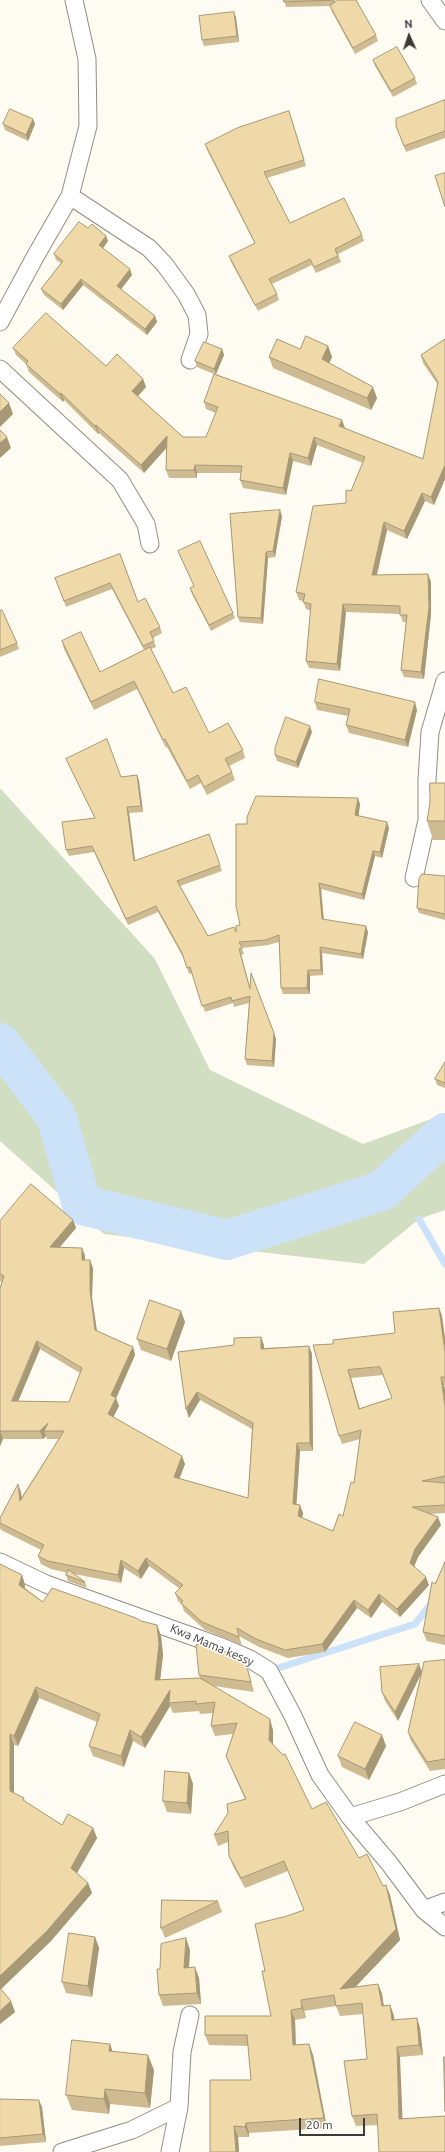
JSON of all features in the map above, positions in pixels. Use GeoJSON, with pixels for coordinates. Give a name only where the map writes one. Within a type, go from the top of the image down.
{"type":"FeatureCollection","features":[{"type":"Feature","properties":{"kind":"street"},"geometry":{"type":"LineString","coordinates":[[0,322],[70,196],[88,126],[87,59],[74,0]]}},
{"type":"Feature","properties":{"kind":"street"},"geometry":{"type":"LineString","coordinates":[[430,0],[445,21]]}},
{"type":"Feature","properties":{"kind":"street"},"geometry":{"type":"LineString","coordinates":[[70,196],[149,248],[186,294],[197,315],[199,334],[190,360]]}},
{"type":"Feature","properties":{"kind":"street"},"geometry":{"type":"LineString","coordinates":[[0,369],[120,480],[146,524],[150,544]]}},
{"type":"Feature","properties":{"kind":"street"},"geometry":{"type":"LineString","coordinates":[[414,878],[427,820],[427,780],[430,732],[445,681]]}},
{"type":"Feature","properties":{"kind":"street","name":"Kwa Mama kessy"},"geometry":{"type":"LineString","coordinates":[[0,1562],[46,1584],[222,1647],[250,1659],[269,1671],[293,1716],[320,1775],[350,1817],[389,1863],[424,1910],[445,1927]]}},
{"type":"Feature","properties":{"kind":"street"},"geometry":{"type":"LineString","coordinates":[[350,1817],[400,1802],[445,1784]]}},
{"type":"Feature","properties":{"kind":"street"},"geometry":{"type":"LineString","coordinates":[[424,1910],[445,1902]]}},
{"type":"Feature","properties":{"kind":"street"},"geometry":{"type":"LineString","coordinates":[[170,2152],[179,2107],[182,2052],[190,2015]]}},
{"type":"Feature","properties":{"kind":"street"},"geometry":{"type":"LineString","coordinates":[[62,2152],[132,2130],[179,2107]]}},
{"type":"Feature","properties":{"kind":"green space"},"geometry":{"type":"Polygon","coordinates":[[[0,788],[155,959],[210,1070],[363,1144],[445,1114],[445,1210],[419,1219],[364,1264],[104,1234],[0,1141],[0,788]]]}},
{"type":"Feature","properties":{"kind":"building"},"geometry":{"type":"Polygon","coordinates":[[[284,0],[335,0],[284,2],[284,0]]]}},
{"type":"Feature","properties":{"kind":"building"},"geometry":{"type":"Polygon","coordinates":[[[338,0],[356,0],[376,35],[353,48],[330,6],[338,0]]]}},
{"type":"Feature","properties":{"kind":"building"},"geometry":{"type":"Polygon","coordinates":[[[234,12],[237,36],[202,40],[199,16],[234,12]]]}},
{"type":"Feature","properties":{"kind":"building"},"geometry":{"type":"Polygon","coordinates":[[[397,47],[415,78],[391,91],[373,60],[397,47]]]}},
{"type":"Feature","properties":{"kind":"building"},"geometry":{"type":"Polygon","coordinates":[[[445,100],[445,131],[404,146],[396,126],[396,119],[445,100]]]}},
{"type":"Feature","properties":{"kind":"building"},"geometry":{"type":"Polygon","coordinates":[[[10,109],[33,119],[26,135],[3,124],[10,109]]]}},
{"type":"Feature","properties":{"kind":"building"},"geometry":{"type":"Polygon","coordinates":[[[289,111],[304,160],[264,172],[290,223],[344,198],[362,235],[335,249],[338,256],[314,267],[310,259],[269,279],[277,294],[255,305],[229,256],[255,243],[205,144],[237,128],[289,111]]]}},
{"type":"Feature","properties":{"kind":"building"},"geometry":{"type":"Polygon","coordinates":[[[445,173],[445,207],[435,176],[445,173]]]}},
{"type":"Feature","properties":{"kind":"building"},"geometry":{"type":"Polygon","coordinates":[[[79,222],[88,228],[92,224],[106,236],[99,245],[130,269],[117,286],[155,316],[145,329],[81,279],[61,304],[41,289],[63,261],[54,254],[79,222]]]}},
{"type":"Feature","properties":{"kind":"building"},"geometry":{"type":"Polygon","coordinates":[[[46,313],[106,366],[117,354],[143,379],[132,391],[183,437],[206,437],[218,407],[204,402],[214,374],[342,420],[339,426],[423,459],[438,382],[421,355],[445,339],[445,465],[431,497],[422,493],[404,531],[384,522],[372,575],[428,574],[429,607],[421,672],[401,670],[407,615],[400,615],[400,606],[343,604],[337,664],[306,661],[311,604],[303,602],[305,594],[296,592],[313,506],[346,503],[346,490],[351,491],[365,457],[314,437],[308,458],[290,453],[283,488],[240,480],[242,466],[195,465],[194,470],[166,470],[167,436],[141,465],[96,425],[95,426],[61,393],[60,394],[26,364],[28,361],[13,348],[46,313]]]}},
{"type":"Feature","properties":{"kind":"building"},"geometry":{"type":"Polygon","coordinates":[[[306,336],[328,346],[322,359],[373,387],[367,398],[269,357],[277,339],[300,349],[306,336]]]}},
{"type":"Feature","properties":{"kind":"building"},"geometry":{"type":"Polygon","coordinates":[[[204,342],[222,349],[214,369],[195,361],[204,342]]]}},
{"type":"Feature","properties":{"kind":"building"},"geometry":{"type":"Polygon","coordinates":[[[0,394],[9,403],[0,412],[0,394]]]}},
{"type":"Feature","properties":{"kind":"building"},"geometry":{"type":"Polygon","coordinates":[[[0,430],[7,437],[0,443],[0,430]]]}},
{"type":"Feature","properties":{"kind":"building"},"geometry":{"type":"Polygon","coordinates":[[[280,510],[273,551],[266,552],[261,618],[238,617],[230,514],[280,510]]]}},
{"type":"Feature","properties":{"kind":"building"},"geometry":{"type":"Polygon","coordinates":[[[200,541],[233,613],[209,625],[190,588],[194,586],[178,551],[200,541]]]}},
{"type":"Feature","properties":{"kind":"building"},"geometry":{"type":"Polygon","coordinates":[[[120,554],[138,602],[145,598],[160,627],[150,632],[154,641],[143,646],[110,583],[64,601],[55,578],[120,554]]]}},
{"type":"Feature","properties":{"kind":"building"},"geometry":{"type":"Polygon","coordinates":[[[2,610],[17,643],[0,650],[0,611],[2,610]]]}},
{"type":"Feature","properties":{"kind":"building"},"geometry":{"type":"Polygon","coordinates":[[[81,632],[100,672],[150,647],[173,693],[186,687],[209,733],[228,723],[243,750],[225,759],[232,772],[204,787],[198,775],[187,781],[165,739],[163,740],[134,681],[91,702],[62,641],[81,632]]]}},
{"type":"Feature","properties":{"kind":"building"},"geometry":{"type":"Polygon","coordinates":[[[319,679],[415,702],[405,740],[346,725],[350,709],[315,702],[319,679]]]}},
{"type":"Feature","properties":{"kind":"building"},"geometry":{"type":"Polygon","coordinates":[[[286,717],[310,726],[296,762],[275,755],[275,748],[286,717]]]}},
{"type":"Feature","properties":{"kind":"building"},"geometry":{"type":"Polygon","coordinates":[[[107,739],[121,777],[137,775],[141,806],[127,807],[134,861],[209,834],[220,865],[177,881],[208,936],[234,927],[236,932],[236,926],[240,925],[236,906],[236,824],[247,824],[247,817],[256,796],[358,798],[355,815],[387,822],[380,852],[373,851],[362,894],[319,883],[322,919],[366,926],[361,954],[320,947],[321,970],[308,970],[307,988],[281,988],[279,935],[266,940],[239,942],[242,948],[239,949],[250,989],[251,973],[274,1033],[272,1061],[245,1059],[250,996],[232,1001],[231,997],[202,1006],[190,967],[187,968],[182,953],[156,906],[126,919],[92,846],[66,850],[62,822],[95,818],[66,759],[107,739]]]}},
{"type":"Feature","properties":{"kind":"building"},"geometry":{"type":"Polygon","coordinates":[[[430,783],[445,783],[445,821],[427,821],[430,802],[430,783]]]}},
{"type":"Feature","properties":{"kind":"building"},"geometry":{"type":"Polygon","coordinates":[[[422,874],[445,876],[445,914],[417,908],[419,879],[422,874]]]}},
{"type":"Feature","properties":{"kind":"building"},"geometry":{"type":"Polygon","coordinates":[[[445,1062],[445,1083],[435,1079],[445,1062]]]}},
{"type":"Feature","properties":{"kind":"building"},"geometry":{"type":"Polygon","coordinates":[[[31,1184],[73,1220],[50,1247],[82,1248],[82,1260],[90,1260],[90,1290],[95,1330],[133,1347],[111,1395],[116,1398],[108,1414],[182,1456],[174,1477],[248,1498],[253,1423],[197,1392],[186,1409],[178,1352],[234,1345],[234,1338],[261,1337],[261,1349],[309,1346],[310,1443],[297,1443],[293,1504],[300,1505],[298,1516],[333,1531],[339,1514],[343,1516],[351,1482],[354,1483],[361,1430],[339,1436],[313,1345],[333,1344],[333,1340],[395,1333],[393,1312],[439,1308],[445,1352],[445,1377],[441,1377],[445,1407],[445,1476],[422,1481],[445,1483],[445,1505],[412,1507],[438,1517],[415,1549],[410,1563],[426,1577],[397,1609],[379,1594],[368,1610],[354,1600],[322,1644],[285,1650],[256,1639],[237,1628],[239,1637],[202,1622],[181,1603],[183,1601],[175,1593],[183,1585],[146,1558],[138,1571],[121,1560],[118,1575],[48,1561],[38,1556],[44,1545],[0,1523],[0,1518],[18,1484],[20,1501],[64,1431],[44,1431],[48,1423],[40,1431],[0,1431],[0,1288],[4,1276],[0,1274],[0,1221],[31,1184]],[[37,1341],[12,1401],[69,1402],[82,1368],[37,1341]],[[380,1367],[348,1370],[359,1409],[392,1398],[380,1367]]]}},
{"type":"Feature","properties":{"kind":"building"},"geometry":{"type":"Polygon","coordinates":[[[150,1300],[181,1311],[167,1349],[137,1339],[150,1300]]]}},
{"type":"Feature","properties":{"kind":"building"},"geometry":{"type":"Polygon","coordinates":[[[445,1562],[445,1636],[423,1632],[432,1582],[435,1584],[445,1562]]]}},
{"type":"Feature","properties":{"kind":"building"},"geometry":{"type":"Polygon","coordinates":[[[0,1564],[22,1575],[19,1585],[43,1602],[52,1588],[141,1621],[157,1625],[159,1644],[155,1680],[200,1678],[270,1719],[269,1740],[283,1755],[285,1754],[312,1809],[326,1802],[359,1858],[367,1854],[383,1886],[386,1885],[396,1929],[340,1989],[378,1984],[382,2006],[390,2005],[392,2020],[417,2018],[419,2045],[397,2047],[399,2119],[445,2116],[445,2152],[379,2152],[377,2114],[352,2116],[344,2061],[367,2059],[362,2003],[336,2006],[334,1995],[301,2000],[302,2008],[291,2010],[293,2045],[309,2044],[324,2118],[246,2123],[245,2127],[234,2126],[236,2152],[210,2152],[210,2080],[251,2080],[247,2035],[205,2035],[205,2016],[271,2016],[262,1971],[265,1971],[255,1924],[304,1910],[284,1861],[241,1878],[229,1856],[228,1831],[214,1835],[228,1813],[227,1804],[246,1799],[226,1756],[237,1723],[211,1726],[215,1702],[196,1704],[196,1701],[169,1703],[170,1690],[141,1737],[130,1730],[121,1756],[89,1746],[100,1714],[36,1687],[14,1736],[10,1734],[10,1791],[24,1798],[23,1800],[62,1825],[68,1814],[93,1828],[71,1868],[88,1883],[47,1931],[0,1976],[0,1564]]]}},
{"type":"Feature","properties":{"kind":"building"},"geometry":{"type":"Polygon","coordinates":[[[69,1570],[85,1582],[66,1575],[69,1570]]]}},
{"type":"Feature","properties":{"kind":"building"},"geometry":{"type":"Polygon","coordinates":[[[207,1644],[245,1660],[251,1682],[199,1675],[196,1645],[207,1644]]]}},
{"type":"Feature","properties":{"kind":"building"},"geometry":{"type":"Polygon","coordinates":[[[445,1660],[445,1759],[427,1762],[408,1732],[424,1662],[445,1660]]]}},
{"type":"Feature","properties":{"kind":"building"},"geometry":{"type":"Polygon","coordinates":[[[419,1664],[395,1712],[382,1692],[380,1667],[419,1664]]]}},
{"type":"Feature","properties":{"kind":"building"},"geometry":{"type":"Polygon","coordinates":[[[355,1722],[382,1735],[365,1769],[338,1756],[355,1722]]]}},
{"type":"Feature","properties":{"kind":"building"},"geometry":{"type":"Polygon","coordinates":[[[165,1771],[189,1773],[187,1803],[163,1801],[165,1771]]]}},
{"type":"Feature","properties":{"kind":"building"},"geometry":{"type":"Polygon","coordinates":[[[162,1900],[218,1901],[161,1928],[162,1900]]]}},
{"type":"Feature","properties":{"kind":"building"},"geometry":{"type":"Polygon","coordinates":[[[69,1933],[95,1937],[88,1986],[62,1982],[69,1933]]]}},
{"type":"Feature","properties":{"kind":"building"},"geometry":{"type":"Polygon","coordinates":[[[186,1938],[184,1968],[195,1967],[197,1993],[159,1995],[157,1969],[160,1969],[161,1944],[186,1938]]]}},
{"type":"Feature","properties":{"kind":"building"},"geometry":{"type":"Polygon","coordinates":[[[0,1988],[11,2001],[0,2011],[0,1988]]]}},
{"type":"Feature","properties":{"kind":"building"},"geometry":{"type":"Polygon","coordinates":[[[72,2040],[110,2044],[109,2051],[148,2055],[145,2093],[105,2089],[104,2099],[66,2095],[72,2040]]]}},
{"type":"Feature","properties":{"kind":"building"},"geometry":{"type":"Polygon","coordinates":[[[444,2057],[445,2057],[445,2111],[444,2057]]]}},
{"type":"Feature","properties":{"kind":"building"},"geometry":{"type":"Polygon","coordinates":[[[0,2099],[39,2100],[43,2134],[0,2138],[0,2099]]]}},
{"type":"Feature","properties":{"kind":"waterway"},"geometry":{"type":"LineString","coordinates":[[0,1043],[56,1116],[82,1205],[227,1240],[382,1191],[445,1133]]}},
{"type":"Feature","properties":{"kind":"waterway"},"geometry":{"type":"LineString","coordinates":[[419,1219],[445,1264]]}},
{"type":"Feature","properties":{"kind":"waterway"},"geometry":{"type":"LineString","coordinates":[[269,1671],[415,1624],[444,1587],[445,1588]]}}]}
